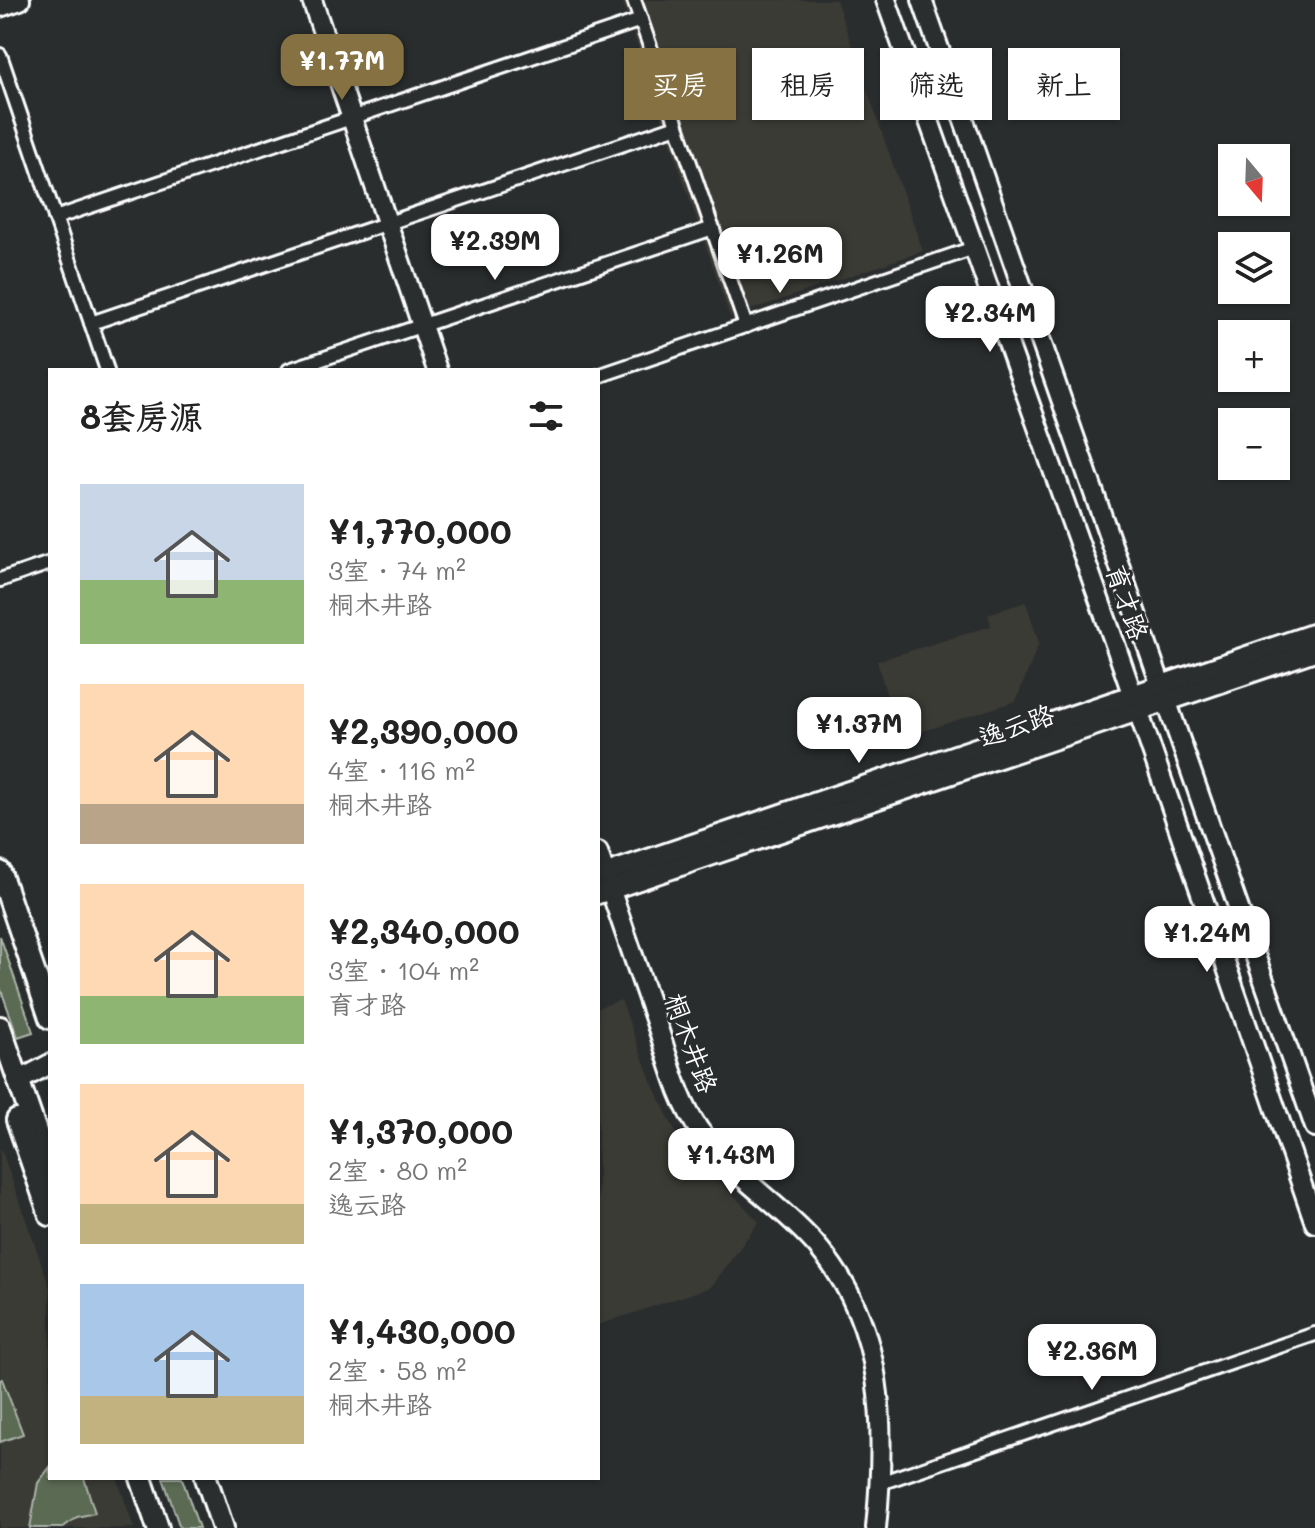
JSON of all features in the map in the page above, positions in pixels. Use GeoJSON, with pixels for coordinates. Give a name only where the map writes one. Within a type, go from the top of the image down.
{"type":"FeatureCollection","features":[{"type":"Feature","properties":{"kind":"main road"},"geometry":{"type":"LineString","coordinates":[[0,7],[20,0]]}},
{"type":"Feature","properties":{"kind":"main road"},"geometry":{"type":"LineString","coordinates":[[312,0],[436,368]]}},
{"type":"Feature","properties":{"kind":"main road","name":"育才路"},"geometry":{"type":"LineString","coordinates":[[886,0],[1098,594],[1315,1223]]}},
{"type":"Feature","properties":{"kind":"main road","name":"育才路"},"geometry":{"type":"LineString","coordinates":[[922,0],[1315,1127]]}},
{"type":"Feature","properties":{"kind":"main road"},"geometry":{"type":"LineString","coordinates":[[1098,594],[1127,585]]}},
{"type":"Feature","properties":{"kind":"main road","name":"逸云路"},"geometry":{"type":"LineString","coordinates":[[603,883],[1165,693],[1315,633]]}},
{"type":"Feature","properties":{"kind":"main road","name":"逸云路"},"geometry":{"type":"LineString","coordinates":[[1165,693],[1315,651]]}},
{"type":"Feature","properties":{"kind":"main road"},"geometry":{"type":"LineString","coordinates":[[1174,812],[1203,803]]}},
{"type":"Feature","properties":{"kind":"main road"},"geometry":{"type":"LineString","coordinates":[[0,872],[48,1012]]}},
{"type":"Feature","properties":{"kind":"main road","name":"桐木井路"},"geometry":{"type":"LineString","coordinates":[[603,883],[679,1090],[698,1129],[725,1163],[816,1245],[848,1290],[867,1332],[877,1380],[882,1428],[876,1528]]}},
{"type":"Feature","properties":{"kind":"main road"},"geometry":{"type":"LineString","coordinates":[[0,1027],[9,1076],[48,1208]]}},
{"type":"Feature","properties":{"kind":"main road"},"geometry":{"type":"LineString","coordinates":[[9,1076],[48,1065]]}},
{"type":"Feature","properties":{"kind":"main road"},"geometry":{"type":"LineString","coordinates":[[9,1076],[48,1076]]}},
{"type":"Feature","properties":{"kind":"main road"},"geometry":{"type":"LineString","coordinates":[[9,1076],[48,1167]]}},
{"type":"Feature","properties":{"kind":"main road"},"geometry":{"type":"LineString","coordinates":[[142,1480],[158,1528]]}},
{"type":"Feature","properties":{"kind":"main road"},"geometry":{"type":"LineString","coordinates":[[157,1480],[173,1528]]}},
{"type":"Feature","properties":{"kind":"main road"},"geometry":{"type":"LineString","coordinates":[[207,1480],[223,1528]]}},
{"type":"Feature","properties":{"kind":"street"},"geometry":{"type":"LineString","coordinates":[[634,0],[746,326]]}},
{"type":"Feature","properties":{"kind":"street"},"geometry":{"type":"LineString","coordinates":[[55,218],[641,20]]}},
{"type":"Feature","properties":{"kind":"street"},"geometry":{"type":"LineString","coordinates":[[0,55],[106,368]]}},
{"type":"Feature","properties":{"kind":"street"},"geometry":{"type":"LineString","coordinates":[[91,323],[677,126]]}},
{"type":"Feature","properties":{"kind":"street"},"geometry":{"type":"LineString","coordinates":[[295,368],[713,228]]}},
{"type":"Feature","properties":{"kind":"street"},"geometry":{"type":"LineString","coordinates":[[600,375],[974,248]]}},
{"type":"Feature","properties":{"kind":"street"},"geometry":{"type":"LineString","coordinates":[[0,580],[48,564]]}},
{"type":"Feature","properties":{"kind":"street"},"geometry":{"type":"LineString","coordinates":[[880,1483],[1315,1334]]}},
{"type":"Feature","properties":{"kind":"shaded area"},"geometry":{"type":"Polygon","coordinates":[[[622,0],[836,0],[853,48],[752,48],[752,120],[864,120],[864,81],[923,251],[730,317],[663,120],[736,120],[736,48],[638,48],[622,0]]]}},
{"type":"Feature","properties":{"kind":"shaded area"},"geometry":{"type":"Polygon","coordinates":[[[1026,602],[1039,643],[1016,701],[899,739],[877,661],[991,626],[988,614],[1026,602]]]}},
{"type":"Feature","properties":{"kind":"shaded area"},"geometry":{"type":"Polygon","coordinates":[[[621,1000],[652,1083],[677,1135],[759,1222],[711,1287],[600,1324],[600,1007],[621,1000]]]}},
{"type":"Feature","properties":{"kind":"shaded area"},"geometry":{"type":"Polygon","coordinates":[[[0,1146],[48,1282],[48,1480],[118,1480],[134,1528],[0,1528],[0,1146]]]}},
{"type":"Feature","properties":{"kind":"green space"},"geometry":{"type":"Polygon","coordinates":[[[0,936],[33,1032],[18,1037],[0,987],[0,936]]]}},
{"type":"Feature","properties":{"kind":"green space"},"geometry":{"type":"Polygon","coordinates":[[[0,1380],[23,1434],[0,1442],[0,1380]]]}},
{"type":"Feature","properties":{"kind":"green space"},"geometry":{"type":"Polygon","coordinates":[[[48,1470],[48,1480],[85,1480],[95,1513],[77,1517],[62,1528],[30,1528],[38,1483],[48,1470]]]}},
{"type":"Feature","properties":{"kind":"green space"},"geometry":{"type":"Polygon","coordinates":[[[164,1480],[183,1480],[199,1528],[180,1528],[164,1480]]]}}]}
